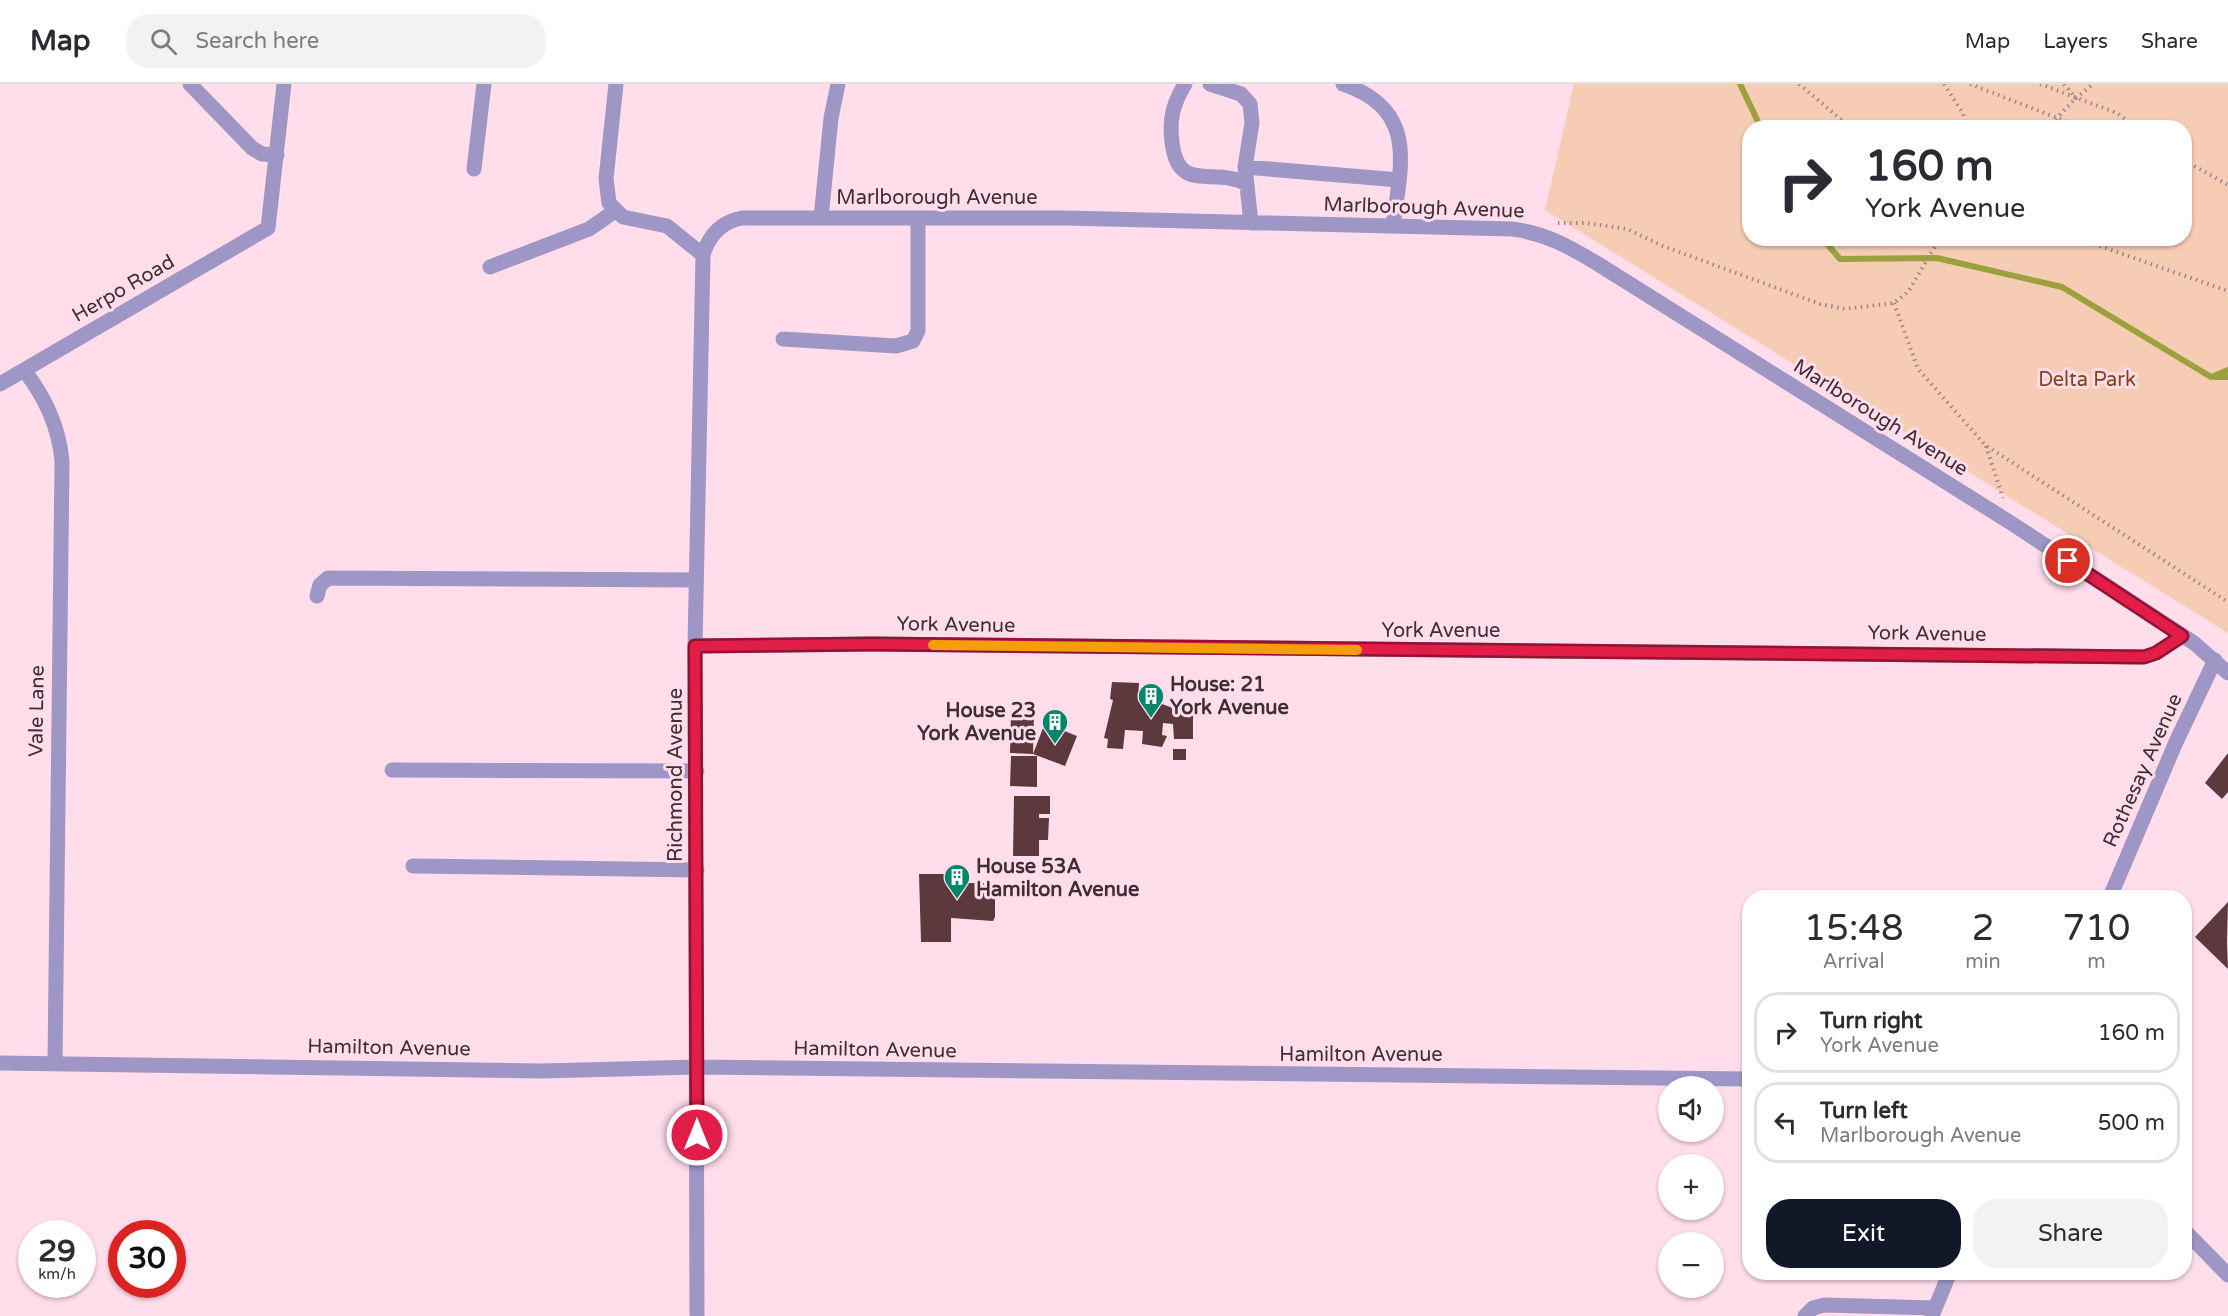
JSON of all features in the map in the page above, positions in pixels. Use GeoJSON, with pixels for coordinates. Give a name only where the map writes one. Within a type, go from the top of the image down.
{"type":"FeatureCollection","features":[{"type":"Feature","properties":{"kind":"street"},"geometry":{"type":"LineString","coordinates":[[190,84],[252,148],[262,154],[277,156],[284,84]]}},
{"type":"Feature","properties":{"kind":"street"},"geometry":{"type":"LineString","coordinates":[[474,169],[484,84]]}},
{"type":"Feature","properties":{"kind":"street"},"geometry":{"type":"LineString","coordinates":[[616,84],[606,179],[609,203],[615,211],[630,219],[667,226],[704,255]]}},
{"type":"Feature","properties":{"kind":"street"},"geometry":{"type":"LineString","coordinates":[[821,218],[831,118],[838,84]]}},
{"type":"Feature","properties":{"kind":"street"},"geometry":{"type":"LineString","coordinates":[[1185,84],[1175,100],[1170,122],[1174,157],[1178,167],[1197,176],[1228,178],[1247,184]]}},
{"type":"Feature","properties":{"kind":"street"},"geometry":{"type":"LineString","coordinates":[[1210,84],[1241,94],[1250,104],[1252,123],[1245,167],[1251,223]]}},
{"type":"Feature","properties":{"kind":"street"},"geometry":{"type":"LineString","coordinates":[[1343,84],[1373,100],[1394,119],[1400,144],[1399,180],[1393,226]]}},
{"type":"Feature","properties":{"kind":"street","name":"Herpo Road"},"geometry":{"type":"LineString","coordinates":[[0,384],[268,228],[277,156]]}},
{"type":"Feature","properties":{"kind":"street"},"geometry":{"type":"LineString","coordinates":[[1245,167],[1399,180]]}},
{"type":"Feature","properties":{"kind":"street"},"geometry":{"type":"LineString","coordinates":[[490,267],[589,229],[615,211]]}},
{"type":"Feature","properties":{"kind":"street","name":"Marlborough Avenue"},"geometry":{"type":"LineString","coordinates":[[711,236],[728,222],[742,218],[1066,218],[1529,231],[1561,242],[1598,264],[2011,523],[2182,636],[2215,660],[2228,673]]}},
{"type":"Feature","properties":{"kind":"street"},"geometry":{"type":"LineString","coordinates":[[783,339],[896,346],[913,341],[918,331],[918,218]]}},
{"type":"Feature","properties":{"kind":"street","name":"Richmond Avenue"},"geometry":{"type":"LineString","coordinates":[[698,1316],[695,646],[704,255],[711,236]]}},
{"type":"Feature","properties":{"kind":"street","name":"Vale Lane"},"geometry":{"type":"LineString","coordinates":[[24,370],[38,388],[48,408],[60,442],[62,461],[55,1063]]}},
{"type":"Feature","properties":{"kind":"street"},"geometry":{"type":"LineString","coordinates":[[317,596],[320,585],[328,578],[696,580]]}},
{"type":"Feature","properties":{"kind":"street","name":"York Avenue"},"geometry":{"type":"LineString","coordinates":[[695,646],[872,644],[2144,657],[2156,653],[2182,636]]}},
{"type":"Feature","properties":{"kind":"street","name":"Rothesay Avenue"},"geometry":{"type":"LineString","coordinates":[[2113,890],[2176,742],[2215,660]]}},
{"type":"Feature","properties":{"kind":"street"},"geometry":{"type":"LineString","coordinates":[[392,770],[697,771]]}},
{"type":"Feature","properties":{"kind":"street"},"geometry":{"type":"LineString","coordinates":[[412,866],[697,870]]}},
{"type":"Feature","properties":{"kind":"street","name":"Hamilton Avenue"},"geometry":{"type":"LineString","coordinates":[[0,1063],[542,1071],[697,1067],[1742,1079]]}},
{"type":"Feature","properties":{"kind":"street"},"geometry":{"type":"LineString","coordinates":[[2192,1238],[2228,1275]]}},
{"type":"Feature","properties":{"kind":"street"},"geometry":{"type":"LineString","coordinates":[[1805,1316],[1812,1308],[1824,1305],[1933,1312],[1947,1280]]}},
{"type":"Feature","properties":{"kind":"path"},"geometry":{"type":"LineString","coordinates":[[1799,84],[1842,120]]}},
{"type":"Feature","properties":{"kind":"path"},"geometry":{"type":"LineString","coordinates":[[1944,84],[1963,113],[1964,120]]}},
{"type":"Feature","properties":{"kind":"path"},"geometry":{"type":"LineString","coordinates":[[1970,84],[2059,120]]}},
{"type":"Feature","properties":{"kind":"path"},"geometry":{"type":"LineString","coordinates":[[2040,84],[2117,113],[2126,120]]}},
{"type":"Feature","properties":{"kind":"path"},"geometry":{"type":"LineString","coordinates":[[2064,84],[2076,98]]}},
{"type":"Feature","properties":{"kind":"path"},"geometry":{"type":"LineString","coordinates":[[2056,119],[2093,84]]}},
{"type":"Feature","properties":{"kind":"path"},"geometry":{"type":"LineString","coordinates":[[2192,165],[2228,185]]}},
{"type":"Feature","properties":{"kind":"path"},"geometry":{"type":"LineString","coordinates":[[1529,231],[1560,222],[1627,229],[1663,246],[1820,304],[1845,309],[1894,303],[1908,292],[1935,246]]}},
{"type":"Feature","properties":{"kind":"path"},"geometry":{"type":"LineString","coordinates":[[2100,246],[2228,291]]}},
{"type":"Feature","properties":{"kind":"path"},"geometry":{"type":"LineString","coordinates":[[1894,303],[1918,369],[1985,445],[2228,603]]}},
{"type":"Feature","properties":{"kind":"path"},"geometry":{"type":"LineString","coordinates":[[1985,445],[2011,523]]}},
{"type":"Feature","properties":{"kind":"green space","name":"Delta Park"},"geometry":{"type":"Polygon","coordinates":[[[1574,84],[2228,84],[2228,633],[1545,210],[1574,84]]]}},
{"type":"Feature","properties":{"kind":"building","name":"House: 21 York Avenue"},"geometry":{"type":"Polygon","coordinates":[[[1112,682],[1139,683],[1138,701],[1147,699],[1160,701],[1159,703],[1173,708],[1193,708],[1193,739],[1174,739],[1173,724],[1163,723],[1162,735],[1167,736],[1162,747],[1142,744],[1143,731],[1125,730],[1123,749],[1107,748],[1108,739],[1104,738],[1113,700],[1110,699],[1112,682]]]}},
{"type":"Feature","properties":{"kind":"building"},"geometry":{"type":"Polygon","coordinates":[[[1011,713],[1034,714],[1033,754],[1010,753],[1011,713]]]}},
{"type":"Feature","properties":{"kind":"building","name":"House 23 York Avenue"},"geometry":{"type":"Polygon","coordinates":[[[1045,723],[1077,736],[1065,766],[1033,754],[1045,723]]]}},
{"type":"Feature","properties":{"kind":"building"},"geometry":{"type":"Polygon","coordinates":[[[1173,749],[1186,749],[1186,760],[1173,760],[1173,749]]]}},
{"type":"Feature","properties":{"kind":"building"},"geometry":{"type":"Polygon","coordinates":[[[2228,753],[2228,792],[2222,799],[2205,783],[2228,753]]]}},
{"type":"Feature","properties":{"kind":"building"},"geometry":{"type":"Polygon","coordinates":[[[1011,756],[1037,756],[1037,787],[1010,786],[1011,756]]]}},
{"type":"Feature","properties":{"kind":"building"},"geometry":{"type":"Polygon","coordinates":[[[1014,796],[1050,796],[1050,814],[1039,814],[1039,818],[1049,818],[1048,840],[1039,840],[1039,856],[1013,856],[1014,796]]]}},
{"type":"Feature","properties":{"kind":"building","name":"House 53A Hamilton Avenue"},"geometry":{"type":"Polygon","coordinates":[[[919,874],[946,874],[946,883],[995,883],[993,921],[951,918],[951,942],[921,942],[919,874]]]}},
{"type":"Feature","properties":{"kind":"building"},"geometry":{"type":"Polygon","coordinates":[[[2228,902],[2227,942],[2228,969],[2195,937],[2228,902]]]}},
{"type":"Feature","properties":{"kind":"waterway"},"geometry":{"type":"LineString","coordinates":[[1740,84],[1757,120]]}},
{"type":"Feature","properties":{"kind":"waterway"},"geometry":{"type":"LineString","coordinates":[[1829,246],[1840,259],[1937,258],[2062,287],[2211,377],[2228,370]]}},
{"type":"Feature","properties":{"kind":"waterway"},"geometry":{"type":"LineString","coordinates":[[2215,377],[2228,377]]}},
{"type":"Feature","properties":{"kind":"slow traffic"},"geometry":{"type":"LineString","coordinates":[[933,645],[1357,650]]}},
{"type":"Feature","properties":{"kind":"place","name":"House: 21 York Avenue"},"geometry":{"type":"Point","coordinates":[1151,719]}},
{"type":"Feature","properties":{"kind":"place","name":"House 23 York Avenue"},"geometry":{"type":"Point","coordinates":[1055,745]}},
{"type":"Feature","properties":{"kind":"place","name":"House 53A Hamilton Avenue"},"geometry":{"type":"Point","coordinates":[957,900]}},
{"type":"Feature","properties":{"kind":"route"},"geometry":{"type":"LineString","coordinates":[[697,1135],[695,646],[872,644],[2144,657],[2156,653],[2182,636],[2068,561]]}}]}
